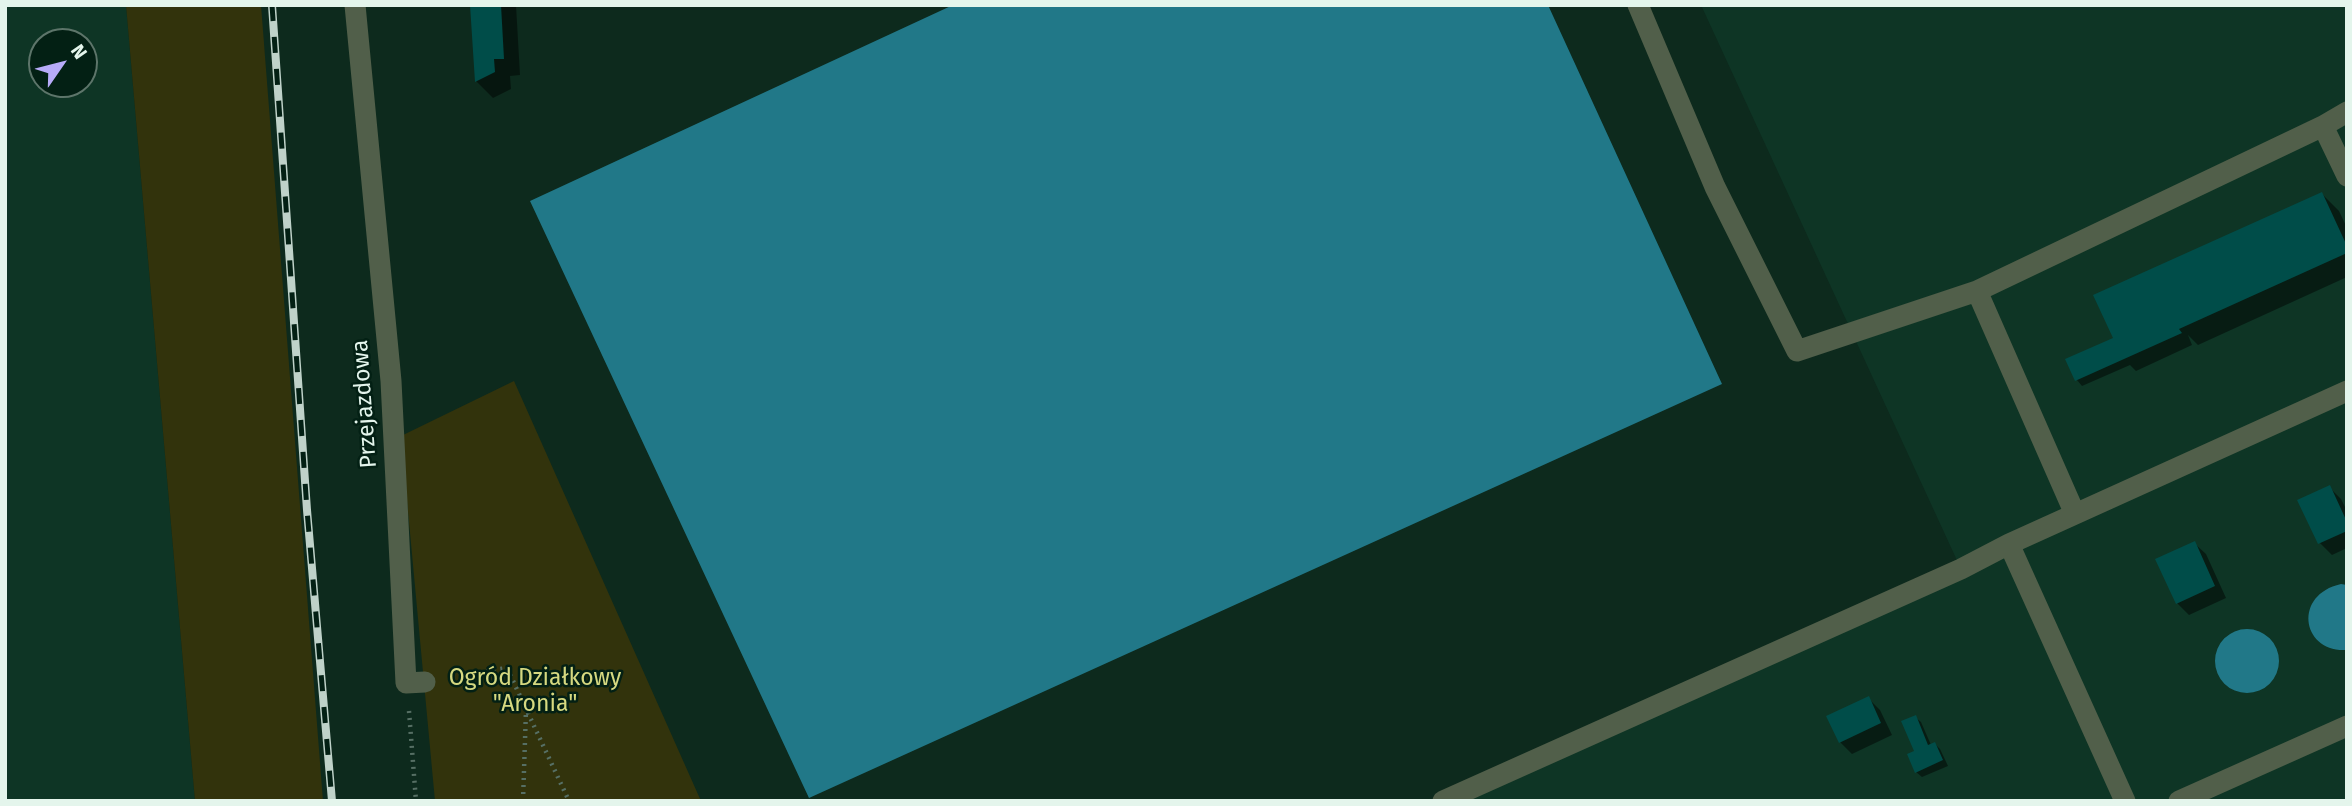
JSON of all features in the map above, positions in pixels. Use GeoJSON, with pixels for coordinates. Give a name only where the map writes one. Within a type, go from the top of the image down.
{"type":"FeatureCollection","features":[{"type":"Feature","properties":{"kind":"lane","name":"Przejazdowa"},"geometry":{"type":"LineString","coordinates":[[355,5],[391,381],[416,682]]}},
{"type":"Feature","properties":{"kind":"lane"},"geometry":{"type":"LineString","coordinates":[[1638,5],[1716,187],[1797,351],[1977,290],[2323,126],[2347,112]]}},
{"type":"Feature","properties":{"kind":"lane"},"geometry":{"type":"LineString","coordinates":[[2323,126],[2347,176]]}},
{"type":"Feature","properties":{"kind":"lane"},"geometry":{"type":"LineString","coordinates":[[1977,290],[2075,514]]}},
{"type":"Feature","properties":{"kind":"lane"},"geometry":{"type":"LineString","coordinates":[[1443,801],[1961,569],[2009,544],[2347,391]]}},
{"type":"Feature","properties":{"kind":"lane"},"geometry":{"type":"LineString","coordinates":[[2009,544],[2125,801]]}},
{"type":"Feature","properties":{"kind":"lane"},"geometry":{"type":"LineString","coordinates":[[2179,801],[2347,726]]}},
{"type":"Feature","properties":{"kind":"path"},"geometry":{"type":"LineString","coordinates":[[416,801],[416,682],[507,668],[569,801]]}},
{"type":"Feature","properties":{"kind":"path"},"geometry":{"type":"LineString","coordinates":[[523,801],[526,709]]}},
{"type":"Feature","properties":{"kind":"shaded area"},"geometry":{"type":"Polygon","coordinates":[[[5,5],[126,5],[195,801],[5,801],[5,5]]]}},
{"type":"Feature","properties":{"kind":"shaded area"},"geometry":{"type":"Polygon","coordinates":[[[1701,5],[2347,5],[2347,801],[1443,801],[1961,569],[1701,5]]]}},
{"type":"Feature","properties":{"kind":"green space"},"geometry":{"type":"Polygon","coordinates":[[[126,5],[261,5],[323,801],[195,801],[126,5]]]}},
{"type":"Feature","properties":{"kind":"green space","name":"Ogród Działkowy \"Aronia\""},"geometry":{"type":"Polygon","coordinates":[[[514,381],[701,801],[435,801],[401,436],[514,381]]]}},
{"type":"Feature","properties":{"kind":"water"},"geometry":{"type":"Polygon","coordinates":[[[953,5],[1548,5],[1722,384],[809,798],[530,201],[953,5]]]}},
{"type":"Feature","properties":{"kind":"water"},"geometry":{"type":"Polygon","coordinates":[[[2341,584],[2347,585],[2347,650],[2332,648],[2320,642],[2312,633],[2309,622],[2315,599],[2325,590],[2341,584]]]}},
{"type":"Feature","properties":{"kind":"water"},"geometry":{"type":"Polygon","coordinates":[[[2241,629],[2253,629],[2270,638],[2277,649],[2277,673],[2270,684],[2253,693],[2241,693],[2229,688],[2220,679],[2215,667],[2215,655],[2220,643],[2229,634],[2241,629]]]}},
{"type":"Feature","properties":{"kind":"building"},"geometry":{"type":"Polygon","coordinates":[[[470,5],[501,5],[504,59],[494,59],[495,72],[475,82],[470,5]]]}},
{"type":"Feature","properties":{"kind":"building"},"geometry":{"type":"Polygon","coordinates":[[[2322,192],[2347,246],[2347,253],[2179,329],[2182,333],[2075,381],[2065,359],[2113,338],[2093,295],[2322,192]]]}},
{"type":"Feature","properties":{"kind":"building"},"geometry":{"type":"Polygon","coordinates":[[[2330,485],[2347,522],[2347,531],[2318,544],[2297,500],[2330,485]]]}},
{"type":"Feature","properties":{"kind":"building"},"geometry":{"type":"Polygon","coordinates":[[[2195,541],[2215,586],[2176,604],[2155,559],[2195,541]]]}},
{"type":"Feature","properties":{"kind":"building"},"geometry":{"type":"Polygon","coordinates":[[[1869,696],[1881,723],[1839,743],[1826,716],[1869,696]]]}},
{"type":"Feature","properties":{"kind":"building"},"geometry":{"type":"Polygon","coordinates":[[[1916,715],[1928,745],[1935,742],[1943,760],[1915,773],[1907,754],[1914,751],[1901,721],[1916,715]]]}},
{"type":"Feature","properties":{"kind":"railway"},"geometry":{"type":"LineString","coordinates":[[272,5],[307,510],[332,801]]}}]}
